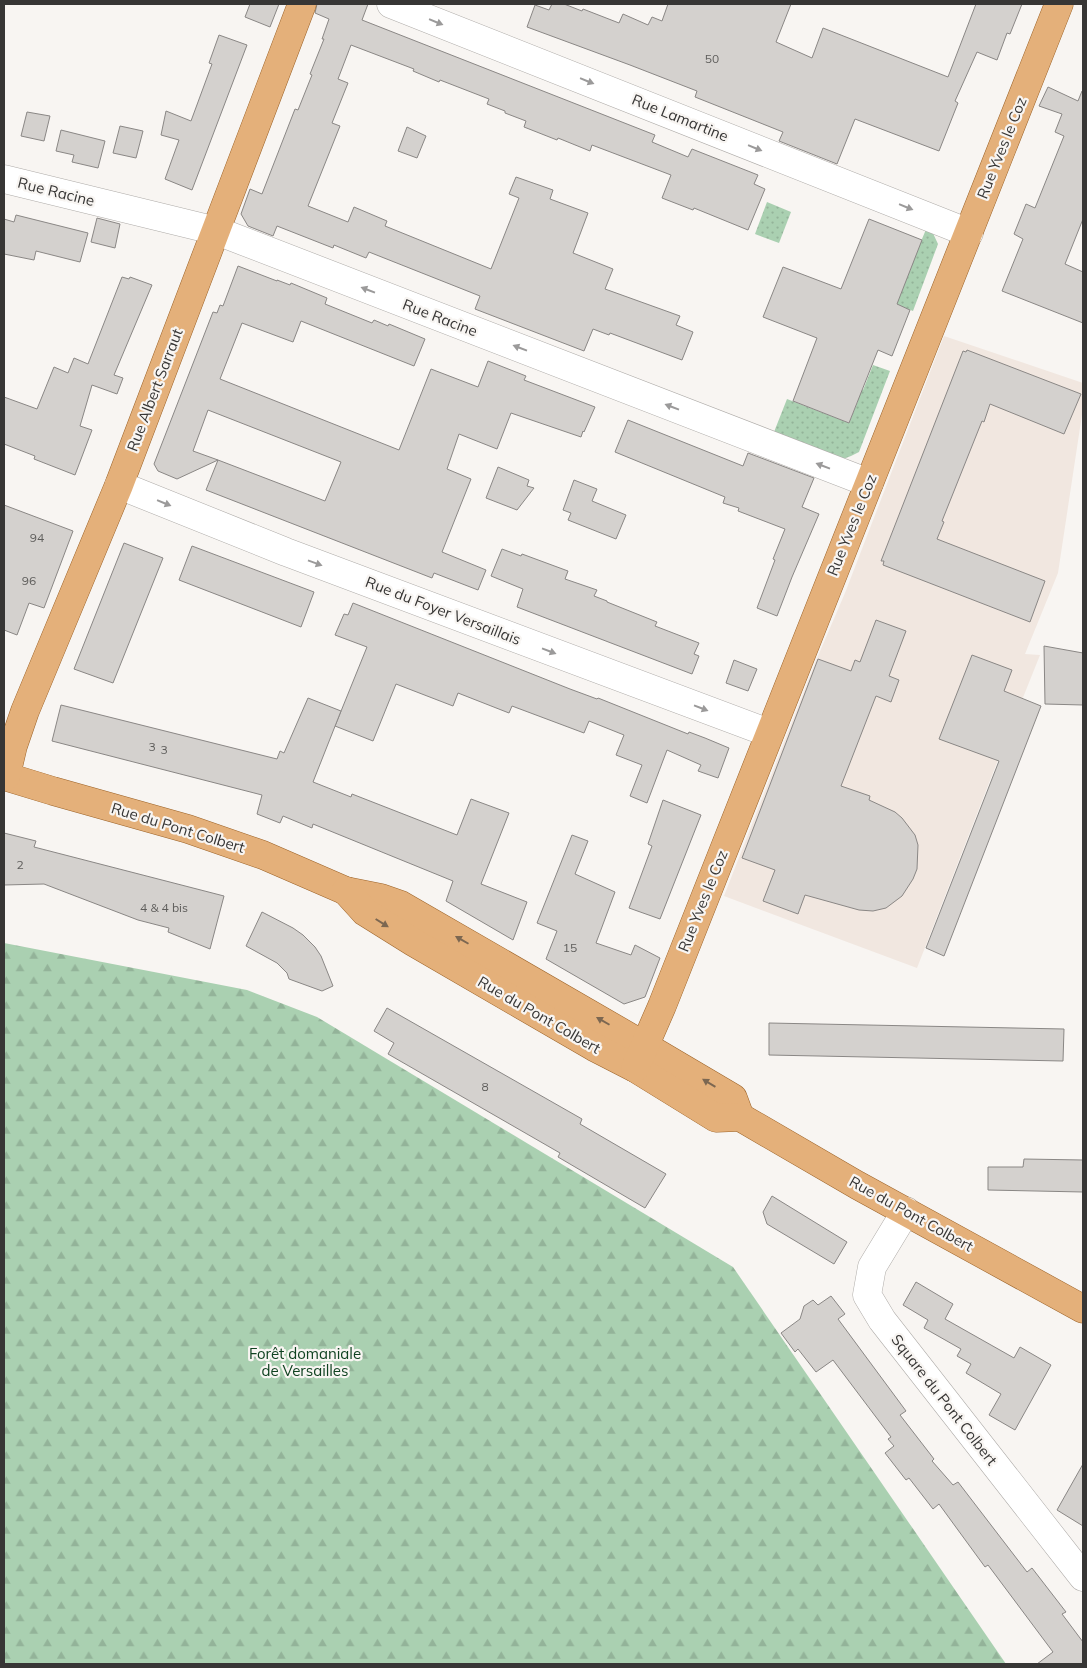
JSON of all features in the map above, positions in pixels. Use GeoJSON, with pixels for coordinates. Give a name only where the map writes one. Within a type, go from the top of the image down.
{"type":"FeatureCollection","features":[{"type":"Feature","properties":{"kind":"main road","name":"Rue Albert Sarraut"},"geometry":{"type":"LineString","coordinates":[[5,776],[25,711],[119,485],[302,4]]}},
{"type":"Feature","properties":{"kind":"main road","name":"Rue Yves le Coz"},"geometry":{"type":"LineString","coordinates":[[640,1057],[1059,4]]}},
{"type":"Feature","properties":{"kind":"main road","name":"Rue du Pont Colbert"},"geometry":{"type":"LineString","coordinates":[[5,776],[188,828],[263,855],[346,891],[381,898],[400,905],[640,1057],[716,1118],[740,1117],[1083,1309]]}},
{"type":"Feature","properties":{"kind":"street","name":"Rue Lamartine"},"geometry":{"type":"LineString","coordinates":[[391,4],[969,232]]}},
{"type":"Feature","properties":{"kind":"street","name":"Rue Racine"},"geometry":{"type":"LineString","coordinates":[[4,179],[217,231],[868,483]]}},
{"type":"Feature","properties":{"kind":"street","name":"Rue du Foyer Versaillais"},"geometry":{"type":"LineString","coordinates":[[119,485],[286,552],[770,733]]}},
{"type":"Feature","properties":{"kind":"street","name":"Square du Pont Colbert"},"geometry":{"type":"LineString","coordinates":[[906,1211],[872,1268],[867,1295],[882,1320],[1083,1577]]}},
{"type":"Feature","properties":{"kind":"shaded area"},"geometry":{"type":"Polygon","coordinates":[[[944,336],[1083,383],[1083,408],[1058,573],[1025,654],[1040,655],[917,968],[724,896],[815,663],[845,593],[944,336]]]}},
{"type":"Feature","properties":{"kind":"green space"},"geometry":{"type":"Polygon","coordinates":[[[767,202],[791,212],[779,243],[755,234],[767,202]]]}},
{"type":"Feature","properties":{"kind":"green space"},"geometry":{"type":"Polygon","coordinates":[[[927,227],[931,229],[938,244],[913,311],[872,295],[912,263],[927,227]]]}},
{"type":"Feature","properties":{"kind":"green space"},"geometry":{"type":"Polygon","coordinates":[[[873,365],[890,371],[859,452],[843,459],[774,432],[787,399],[849,423],[858,401],[852,398],[856,388],[863,390],[873,365]]]}},
{"type":"Feature","properties":{"kind":"green space","name":"Forêt domaniale de Versailles"},"geometry":{"type":"Polygon","coordinates":[[[4,943],[247,990],[317,1017],[733,1267],[1006,1664],[4,1664],[4,943]]]}},
{"type":"Feature","properties":{"kind":"building"},"geometry":{"type":"Polygon","coordinates":[[[250,4],[279,4],[270,27],[245,17],[250,4]]]}},
{"type":"Feature","properties":{"kind":"building"},"geometry":{"type":"Polygon","coordinates":[[[317,4],[368,4],[362,20],[655,135],[652,142],[688,157],[692,149],[758,175],[754,184],[765,189],[748,230],[694,208],[693,210],[662,198],[671,175],[592,145],[590,151],[524,127],[526,121],[487,104],[489,99],[440,80],[439,82],[413,71],[414,69],[351,45],[338,79],[348,83],[332,123],[340,126],[308,206],[348,222],[354,207],[387,221],[385,226],[491,269],[519,198],[509,194],[516,177],[553,190],[550,199],[588,213],[573,253],[613,269],[605,289],[680,316],[676,325],[693,332],[682,360],[610,333],[609,335],[593,329],[584,351],[475,309],[480,296],[369,252],[366,258],[334,245],[333,248],[277,226],[273,236],[248,226],[241,214],[250,189],[262,194],[295,109],[298,110],[312,75],[310,74],[324,39],[322,39],[329,19],[315,13],[317,4]]]}},
{"type":"Feature","properties":{"kind":"building"},"geometry":{"type":"Polygon","coordinates":[[[552,4],[564,4],[582,11],[583,9],[619,23],[623,14],[648,25],[652,17],[662,21],[668,4],[791,4],[776,42],[812,58],[823,28],[948,77],[976,4],[1022,4],[1010,34],[1007,33],[997,60],[977,52],[955,101],[958,103],[939,151],[855,119],[837,164],[779,141],[783,132],[695,97],[697,91],[527,27],[535,5],[549,10],[552,4]]]}},
{"type":"Feature","properties":{"kind":"building"},"geometry":{"type":"Polygon","coordinates":[[[219,35],[247,45],[192,190],[165,179],[179,140],[161,135],[166,111],[191,121],[212,64],[209,63],[219,35]]]}},
{"type":"Feature","properties":{"kind":"building"},"geometry":{"type":"Polygon","coordinates":[[[1048,87],[1078,101],[1083,91],[1083,219],[1065,264],[1083,272],[1083,323],[1002,291],[1023,239],[1014,234],[1026,204],[1035,208],[1064,136],[1055,132],[1062,114],[1039,106],[1048,87]]]}},
{"type":"Feature","properties":{"kind":"building"},"geometry":{"type":"Polygon","coordinates":[[[27,112],[50,116],[44,141],[21,136],[27,112]]]}},
{"type":"Feature","properties":{"kind":"building"},"geometry":{"type":"Polygon","coordinates":[[[120,126],[143,131],[136,158],[113,153],[120,126]]]}},
{"type":"Feature","properties":{"kind":"building"},"geometry":{"type":"Polygon","coordinates":[[[407,127],[426,136],[417,158],[398,151],[407,127]]]}},
{"type":"Feature","properties":{"kind":"building"},"geometry":{"type":"Polygon","coordinates":[[[61,130],[105,141],[98,168],[72,162],[74,155],[56,151],[61,130]]]}},
{"type":"Feature","properties":{"kind":"building"},"geometry":{"type":"Polygon","coordinates":[[[16,215],[88,233],[80,262],[36,251],[34,260],[4,254],[4,219],[14,222],[16,215]]]}},
{"type":"Feature","properties":{"kind":"building"},"geometry":{"type":"Polygon","coordinates":[[[97,218],[120,224],[115,248],[91,242],[97,218]]]}},
{"type":"Feature","properties":{"kind":"building"},"geometry":{"type":"Polygon","coordinates":[[[869,219],[922,240],[897,304],[910,310],[892,356],[878,350],[849,423],[793,401],[817,338],[763,317],[783,267],[841,289],[869,219]]]}},
{"type":"Feature","properties":{"kind":"building"},"geometry":{"type":"Polygon","coordinates":[[[238,266],[277,281],[290,285],[291,283],[327,298],[325,304],[372,323],[374,320],[388,326],[389,324],[425,339],[414,366],[301,321],[293,342],[242,323],[220,379],[399,450],[431,369],[478,387],[488,361],[526,376],[524,380],[595,407],[581,437],[511,413],[497,449],[459,434],[447,469],[471,479],[442,552],[486,570],[478,590],[434,573],[432,578],[206,490],[218,460],[177,479],[158,471],[154,464],[213,312],[217,313],[220,305],[223,306],[238,266]],[[208,410],[193,451],[325,501],[341,462],[208,410]]]}},
{"type":"Feature","properties":{"kind":"building"},"geometry":{"type":"Polygon","coordinates":[[[122,277],[129,279],[130,277],[152,285],[114,375],[123,378],[117,394],[92,385],[80,426],[92,430],[75,475],[34,459],[35,456],[4,444],[4,397],[37,409],[54,367],[68,373],[74,358],[88,364],[122,277]]]}},
{"type":"Feature","properties":{"kind":"building"},"geometry":{"type":"Polygon","coordinates":[[[967,350],[1081,394],[1064,434],[990,404],[942,521],[944,522],[937,539],[1045,581],[1030,622],[883,565],[884,561],[881,561],[963,351],[966,352],[967,350]]]}},
{"type":"Feature","properties":{"kind":"building"},"geometry":{"type":"Polygon","coordinates":[[[628,420],[743,466],[748,453],[814,478],[802,507],[819,514],[777,616],[757,608],[785,529],[738,511],[739,508],[723,503],[725,497],[615,452],[628,420]]]}},
{"type":"Feature","properties":{"kind":"building"},"geometry":{"type":"Polygon","coordinates":[[[498,467],[529,480],[527,486],[534,488],[517,510],[486,498],[498,467]]]}},
{"type":"Feature","properties":{"kind":"building"},"geometry":{"type":"Polygon","coordinates":[[[574,480],[597,489],[592,501],[626,515],[616,539],[568,520],[571,513],[563,510],[574,480]]]}},
{"type":"Feature","properties":{"kind":"building"},"geometry":{"type":"Polygon","coordinates":[[[4,505],[73,531],[44,608],[29,603],[17,635],[4,630],[4,505]]]}},
{"type":"Feature","properties":{"kind":"building"},"geometry":{"type":"Polygon","coordinates":[[[124,543],[163,558],[113,683],[74,669],[124,543]]]}},
{"type":"Feature","properties":{"kind":"building"},"geometry":{"type":"Polygon","coordinates":[[[192,546],[314,592],[301,627],[179,580],[192,546]]]}},
{"type":"Feature","properties":{"kind":"building"},"geometry":{"type":"Polygon","coordinates":[[[502,549],[521,556],[522,554],[568,571],[565,579],[597,590],[594,596],[657,622],[655,626],[699,643],[694,654],[699,656],[692,674],[517,607],[523,589],[491,576],[502,549]]]}},
{"type":"Feature","properties":{"kind":"building"},"geometry":{"type":"Polygon","coordinates":[[[353,603],[570,689],[729,748],[718,778],[698,771],[701,765],[667,750],[647,803],[630,796],[642,765],[616,755],[624,735],[589,721],[584,733],[512,706],[509,713],[458,693],[453,706],[396,684],[373,741],[335,726],[367,647],[335,635],[344,614],[348,615],[353,603]]]}},
{"type":"Feature","properties":{"kind":"building"},"geometry":{"type":"Polygon","coordinates":[[[876,620],[906,631],[889,676],[899,680],[891,702],[876,696],[841,786],[870,796],[869,800],[895,812],[902,818],[915,835],[918,845],[917,869],[902,896],[886,908],[873,911],[859,910],[805,895],[798,914],[763,901],[775,870],[742,858],[818,659],[851,671],[855,660],[860,662],[876,620]]]}},
{"type":"Feature","properties":{"kind":"building"},"geometry":{"type":"Polygon","coordinates":[[[1044,646],[1083,653],[1083,705],[1045,704],[1044,646]]]}},
{"type":"Feature","properties":{"kind":"building"},"geometry":{"type":"Polygon","coordinates":[[[972,655],[1012,670],[1004,691],[1041,706],[944,956],[926,948],[999,761],[939,739],[972,655]]]}},
{"type":"Feature","properties":{"kind":"building"},"geometry":{"type":"Polygon","coordinates":[[[734,660],[757,669],[748,691],[726,683],[734,660]]]}},
{"type":"Feature","properties":{"kind":"building"},"geometry":{"type":"Polygon","coordinates":[[[308,698],[341,711],[313,782],[351,797],[352,794],[457,835],[471,799],[509,813],[481,884],[527,902],[513,940],[446,901],[453,881],[313,824],[312,828],[283,816],[280,823],[257,814],[262,795],[52,741],[61,705],[277,759],[280,751],[284,753],[308,698]]]}},
{"type":"Feature","properties":{"kind":"building"},"geometry":{"type":"Polygon","coordinates":[[[663,800],[701,815],[660,919],[629,908],[652,846],[648,844],[663,800]]]}},
{"type":"Feature","properties":{"kind":"building"},"geometry":{"type":"Polygon","coordinates":[[[4,833],[36,841],[34,847],[224,896],[210,949],[168,932],[169,928],[138,920],[44,884],[4,885],[4,833]]]}},
{"type":"Feature","properties":{"kind":"building"},"geometry":{"type":"Polygon","coordinates":[[[572,835],[588,841],[575,874],[615,892],[596,943],[631,955],[635,945],[660,958],[645,997],[624,1004],[546,959],[557,931],[537,923],[572,835]]]}},
{"type":"Feature","properties":{"kind":"building"},"geometry":{"type":"Polygon","coordinates":[[[262,912],[293,928],[315,947],[321,956],[333,986],[322,991],[289,979],[287,973],[277,963],[246,946],[262,912]]]}},
{"type":"Feature","properties":{"kind":"building"},"geometry":{"type":"Polygon","coordinates":[[[387,1008],[582,1119],[580,1124],[666,1174],[645,1208],[558,1157],[560,1153],[388,1054],[394,1043],[374,1031],[387,1008]]]}},
{"type":"Feature","properties":{"kind":"building"},"geometry":{"type":"Polygon","coordinates":[[[769,1023],[1064,1029],[1063,1061],[769,1055],[769,1023]]]}},
{"type":"Feature","properties":{"kind":"building"},"geometry":{"type":"Polygon","coordinates":[[[1024,1159],[1083,1160],[1083,1192],[988,1190],[988,1167],[1023,1167],[1024,1159]]]}},
{"type":"Feature","properties":{"kind":"building"},"geometry":{"type":"Polygon","coordinates":[[[772,1196],[847,1242],[834,1264],[767,1224],[763,1212],[772,1196]]]}},
{"type":"Feature","properties":{"kind":"building"},"geometry":{"type":"Polygon","coordinates":[[[916,1282],[953,1304],[945,1319],[1014,1358],[1020,1347],[1051,1365],[1015,1430],[989,1415],[1001,1394],[966,1373],[971,1364],[957,1356],[961,1349],[924,1328],[928,1320],[903,1305],[916,1282]]]}},
{"type":"Feature","properties":{"kind":"building"},"geometry":{"type":"Polygon","coordinates":[[[831,1296],[845,1314],[838,1319],[906,1411],[900,1415],[934,1459],[932,1461],[953,1485],[958,1482],[1027,1572],[1032,1568],[1066,1612],[1062,1614],[1083,1642],[1083,1664],[1037,1664],[1053,1652],[988,1565],[985,1567],[939,1504],[933,1509],[909,1478],[906,1480],[885,1453],[894,1446],[888,1439],[891,1437],[833,1360],[816,1372],[798,1349],[795,1352],[781,1333],[800,1319],[804,1306],[813,1300],[818,1305],[831,1296]]]}},
{"type":"Feature","properties":{"kind":"building"},"geometry":{"type":"Polygon","coordinates":[[[1083,1464],[1083,1526],[1057,1510],[1083,1464]]]}}]}
